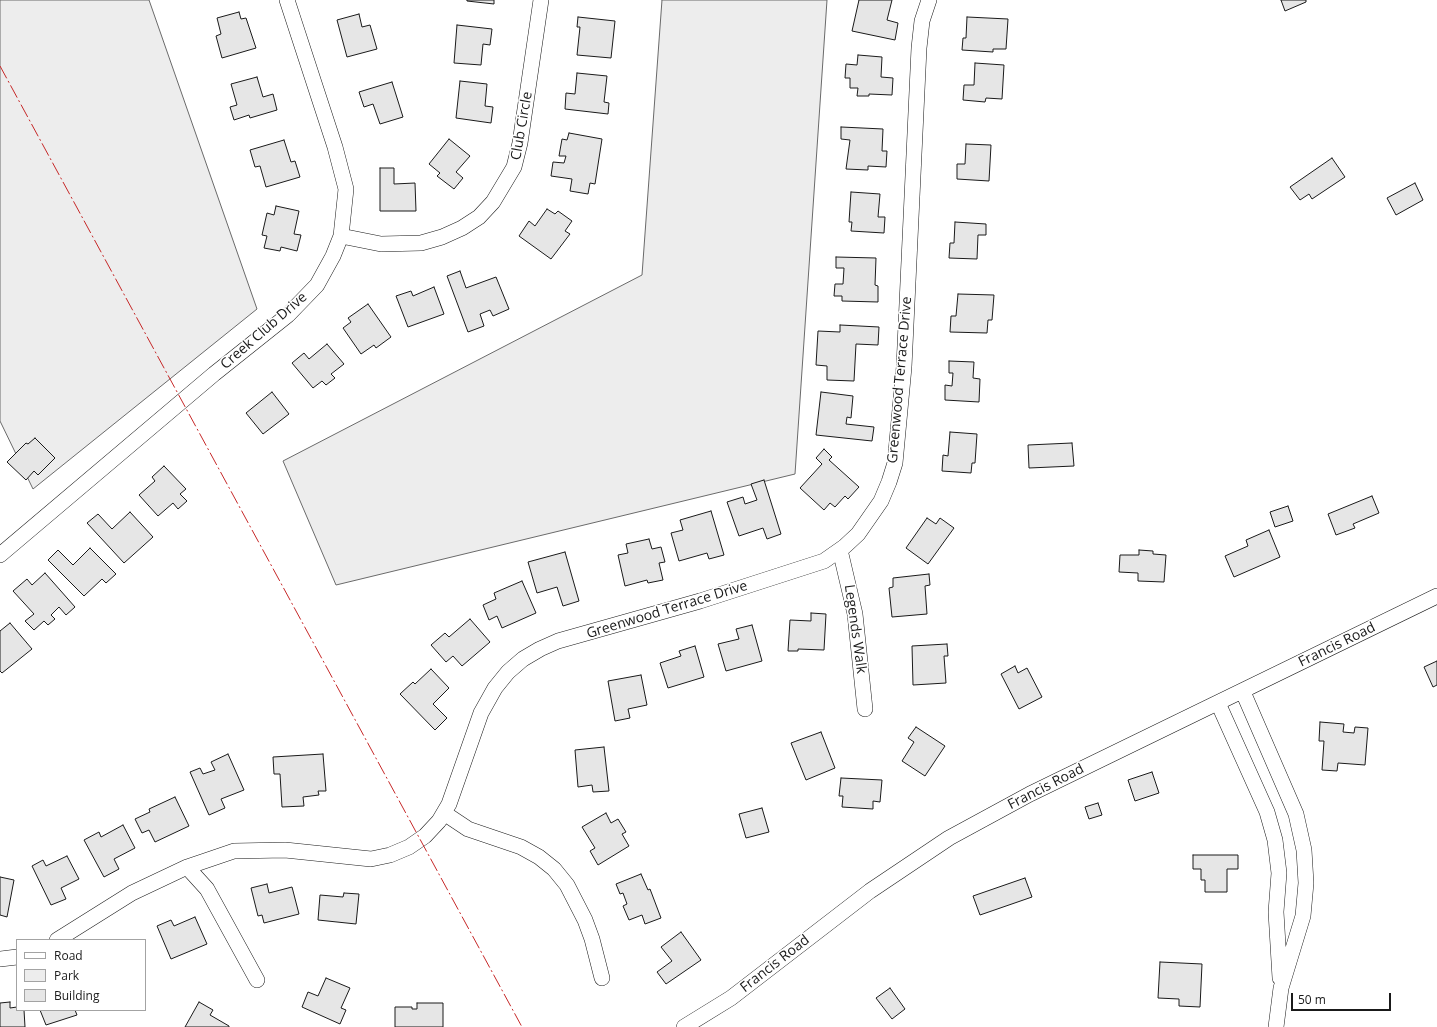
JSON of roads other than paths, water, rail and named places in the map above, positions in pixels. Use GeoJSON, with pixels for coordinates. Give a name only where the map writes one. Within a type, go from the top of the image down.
{"type":"FeatureCollection","features":[{"type":"Feature","properties":{"kind":"street","name":"Creek Club Drive"},"geometry":{"type":"LineString","coordinates":[[0,555],[214,374],[288,315],[317,285],[333,256],[341,236],[345,211],[344,183],[335,147],[287,0]]}},
{"type":"Feature","properties":{"kind":"street","name":"Club Circle"},"geometry":{"type":"LineString","coordinates":[[341,236],[381,244],[421,243],[442,237],[462,228],[478,217],[493,202],[514,167],[520,143],[541,0]]}},
{"type":"Feature","properties":{"kind":"street","name":"Greenwood Terrace Drive"},"geometry":{"type":"LineString","coordinates":[[59,939],[132,893],[187,868],[234,851],[284,850],[371,858],[390,855],[409,847],[425,836],[444,813],[449,804],[481,713],[495,688],[508,672],[523,660],[540,649],[558,641],[700,601],[824,561],[840,550],[858,534],[871,518],[889,482],[895,463],[904,367],[919,48],[922,21],[929,0]]}},
{"type":"Feature","properties":{"kind":"street","name":"Legends Walk"},"geometry":{"type":"LineString","coordinates":[[840,550],[855,614],[865,710]]}},
{"type":"Feature","properties":{"kind":"street","name":"Francis Road"},"geometry":{"type":"LineString","coordinates":[[684,1027],[731,998],[870,891],[949,838],[1030,794],[1243,692],[1437,596]]}},
{"type":"Feature","properties":{"kind":"street"},"geometry":{"type":"LineString","coordinates":[[1243,692],[1296,814],[1304,850],[1306,883],[1303,916],[1281,988],[1276,1027]]}},
{"type":"Feature","properties":{"kind":"street"},"geometry":{"type":"LineString","coordinates":[[1218,703],[1267,812],[1275,840],[1279,873],[1276,912],[1281,988]]}},
{"type":"Feature","properties":{"kind":"street"},"geometry":{"type":"LineString","coordinates":[[444,813],[468,829],[521,847],[539,857],[554,869],[567,885],[585,920],[592,939],[602,978]]}},
{"type":"Feature","properties":{"kind":"street"},"geometry":{"type":"LineString","coordinates":[[187,868],[207,889],[257,980]]}},
{"type":"Feature","properties":{"kind":"street"},"geometry":{"type":"LineString","coordinates":[[0,959],[16,957]]}}]}
